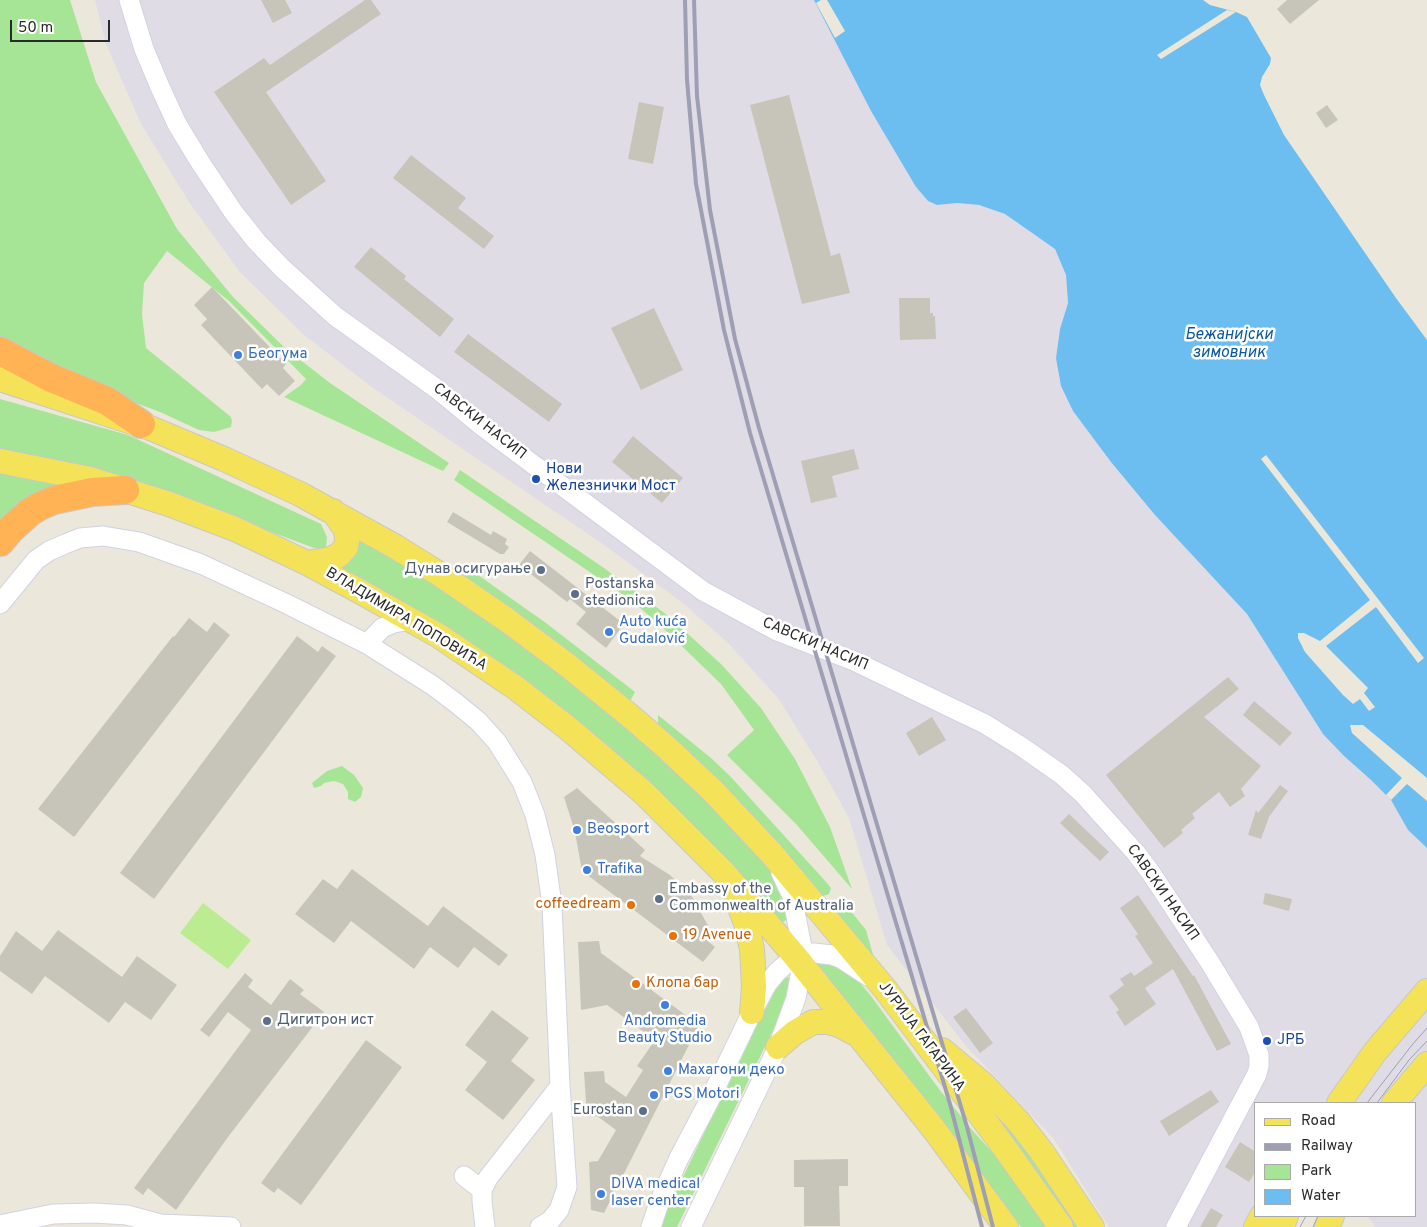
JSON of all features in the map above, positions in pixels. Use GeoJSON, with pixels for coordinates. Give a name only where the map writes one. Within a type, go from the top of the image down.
{"type":"FeatureCollection","features":[{"type":"Feature","properties":{"kind":"highway"},"geometry":{"type":"LineString","coordinates":[[0,351],[49,377],[107,401],[141,424]]}},
{"type":"Feature","properties":{"kind":"highway"},"geometry":{"type":"LineString","coordinates":[[0,542],[11,528],[30,512],[47,503],[75,495],[125,490]]}},
{"type":"Feature","properties":{"kind":"main road"},"geometry":{"type":"LineString","coordinates":[[0,379],[141,424],[233,462],[333,511],[442,575],[507,620],[630,715],[741,820],[772,854]]}},
{"type":"Feature","properties":{"kind":"main road","name":"ВЛАДИМИРА ПОПОВИЋА"},"geometry":{"type":"LineString","coordinates":[[0,461],[90,479],[203,516],[307,563],[412,620],[472,658],[569,729],[651,800],[725,874],[800,958]]}},
{"type":"Feature","properties":{"kind":"main road"},"geometry":{"type":"LineString","coordinates":[[307,563],[331,559],[339,555],[346,547],[346,530],[333,511]]}},
{"type":"Feature","properties":{"kind":"main road","name":"ЈУРИЈА ГАГАРИНА"},"geometry":{"type":"LineString","coordinates":[[772,854],[885,989],[924,1039],[1061,1227]]}},
{"type":"Feature","properties":{"kind":"main road"},"geometry":{"type":"LineString","coordinates":[[725,874],[749,933],[754,973],[752,1012]]}},
{"type":"Feature","properties":{"kind":"main road"},"geometry":{"type":"LineString","coordinates":[[800,958],[1006,1227]]}},
{"type":"Feature","properties":{"kind":"main road"},"geometry":{"type":"LineString","coordinates":[[1340,1102],[1375,1052],[1427,991]]}},
{"type":"Feature","properties":{"kind":"main road"},"geometry":{"type":"LineString","coordinates":[[778,1047],[794,1033],[813,1022],[828,1022],[859,1036]]}},
{"type":"Feature","properties":{"kind":"main road"},"geometry":{"type":"LineString","coordinates":[[924,1039],[954,1058],[983,1084],[1018,1121],[1042,1152],[1092,1227]]}},
{"type":"Feature","properties":{"kind":"main road"},"geometry":{"type":"LineString","coordinates":[[1395,1102],[1427,1064]]}},
{"type":"Feature","properties":{"kind":"street","name":"САВСКИ НАСИП"},"geometry":{"type":"LineString","coordinates":[[129,0],[144,49],[160,87],[177,124],[200,162],[234,213],[257,242],[282,268],[335,316],[437,389],[583,502],[703,591],[777,631],[854,661],[985,724],[1022,748],[1062,775],[1083,794],[1136,853],[1209,961],[1249,1028],[1259,1055],[1257,1074],[1176,1227]]}},
{"type":"Feature","properties":{"kind":"street"},"geometry":{"type":"LineString","coordinates":[[0,604],[29,567],[42,555],[80,538],[103,536],[139,542],[200,564],[369,642],[432,685],[478,721],[497,742],[522,782],[535,814],[552,905],[560,1086],[567,1187],[559,1210],[540,1227]]}},
{"type":"Feature","properties":{"kind":"street"},"geometry":{"type":"LineString","coordinates":[[362,592],[370,604],[373,618],[373,629],[369,642]]}},
{"type":"Feature","properties":{"kind":"street"},"geometry":{"type":"LineString","coordinates":[[369,642],[382,628],[394,623],[412,620]]}},
{"type":"Feature","properties":{"kind":"street"},"geometry":{"type":"LineString","coordinates":[[691,1227],[778,1047],[796,998],[800,958],[798,920],[792,896],[772,854]]}},
{"type":"Feature","properties":{"kind":"street"},"geometry":{"type":"LineString","coordinates":[[652,1227],[659,1203],[752,1012],[767,984],[777,972],[800,958],[827,954],[852,964],[885,989]]}},
{"type":"Feature","properties":{"kind":"street"},"geometry":{"type":"LineString","coordinates":[[485,1227],[482,1190],[488,1178],[560,1086]]}},
{"type":"Feature","properties":{"kind":"street"},"geometry":{"type":"LineString","coordinates":[[464,1176],[482,1190]]}},
{"type":"Feature","properties":{"kind":"street"},"geometry":{"type":"LineString","coordinates":[[640,1227],[659,1203]]}},
{"type":"Feature","properties":{"kind":"street"},"geometry":{"type":"LineString","coordinates":[[0,1225],[53,1214],[87,1220],[126,1216],[160,1224],[232,1227]]}},
{"type":"Feature","properties":{"kind":"shaded area"},"geometry":{"type":"Polygon","coordinates":[[[95,0],[814,0],[916,187],[928,201],[937,205],[957,203],[979,205],[1005,214],[1055,249],[1066,275],[1068,303],[1060,329],[1056,358],[1155,515],[1247,614],[1320,728],[1344,756],[1391,800],[1408,830],[1427,848],[1427,1227],[1376,1227],[1368,1217],[1417,1217],[1417,1102],[1254,1102],[1254,1215],[1246,1227],[1109,1227],[1054,1139],[966,1046],[887,945],[849,818],[819,764],[778,698],[728,643],[684,604],[607,547],[373,388],[304,335],[239,271],[189,202],[141,124],[106,44],[95,0]]]}},
{"type":"Feature","properties":{"kind":"green space"},"geometry":{"type":"Polygon","coordinates":[[[0,0],[70,0],[96,82],[177,229],[233,297],[285,348],[330,383],[449,463],[443,471],[284,397],[306,379],[229,301],[167,251],[144,283],[142,314],[146,348],[231,417],[231,427],[214,432],[199,430],[160,412],[83,383],[14,348],[0,337],[0,0]]]}},
{"type":"Feature","properties":{"kind":"green space"},"geometry":{"type":"Polygon","coordinates":[[[0,399],[128,435],[321,524],[327,537],[326,548],[314,548],[136,481],[0,448],[0,399]]]}},
{"type":"Feature","properties":{"kind":"green space"},"geometry":{"type":"Polygon","coordinates":[[[460,470],[604,568],[667,615],[721,664],[761,708],[795,759],[830,827],[852,889],[796,824],[727,755],[754,730],[721,684],[631,600],[454,480],[460,470]]]}},
{"type":"Feature","properties":{"kind":"green space"},"geometry":{"type":"Polygon","coordinates":[[[0,472],[72,487],[0,530],[0,472]]]}},
{"type":"Feature","properties":{"kind":"green space"},"geometry":{"type":"Polygon","coordinates":[[[353,535],[428,579],[539,656],[644,742],[705,798],[765,863],[776,879],[791,917],[781,923],[732,866],[686,818],[627,763],[410,607],[340,567],[353,535]]]}},
{"type":"Feature","properties":{"kind":"green space"},"geometry":{"type":"Polygon","coordinates":[[[461,563],[546,623],[635,692],[630,701],[455,571],[461,563]]]}},
{"type":"Feature","properties":{"kind":"green space"},"geometry":{"type":"Polygon","coordinates":[[[658,715],[730,776],[827,883],[831,888],[829,894],[823,896],[741,803],[695,758],[658,726],[658,715]]]}},
{"type":"Feature","properties":{"kind":"green space"},"geometry":{"type":"Polygon","coordinates":[[[342,766],[354,775],[363,788],[361,797],[355,802],[348,799],[348,792],[343,784],[334,781],[314,788],[312,783],[327,771],[342,766]]]}},
{"type":"Feature","properties":{"kind":"green space"},"geometry":{"type":"Polygon","coordinates":[[[203,903],[251,940],[228,969],[180,933],[203,903]]]}},
{"type":"Feature","properties":{"kind":"green space"},"geometry":{"type":"Polygon","coordinates":[[[841,904],[845,904],[866,930],[874,958],[834,910],[841,904]]]}},
{"type":"Feature","properties":{"kind":"green space"},"geometry":{"type":"Polygon","coordinates":[[[818,961],[836,965],[857,979],[939,1089],[1002,1163],[1050,1227],[1021,1227],[817,964],[818,961]]]}},
{"type":"Feature","properties":{"kind":"green space"},"geometry":{"type":"Polygon","coordinates":[[[790,978],[789,989],[776,1024],[677,1227],[659,1227],[768,1000],[784,979],[790,978]]]}},
{"type":"Feature","properties":{"kind":"green space"},"geometry":{"type":"Polygon","coordinates":[[[965,1076],[1016,1131],[1083,1227],[1067,1227],[965,1076]]]}},
{"type":"Feature","properties":{"kind":"water","name":"Бежанијски зимовник"},"geometry":{"type":"Polygon","coordinates":[[[814,0],[1203,0],[1210,5],[1247,17],[1271,58],[1260,85],[1284,135],[1427,340],[1427,848],[1408,830],[1391,800],[1323,734],[1247,614],[1155,515],[1111,462],[1073,411],[1061,386],[1056,358],[1060,329],[1068,303],[1066,275],[1055,249],[1005,214],[979,205],[957,203],[937,205],[928,201],[916,187],[871,111],[814,0]]]}},
{"type":"Feature","properties":{"kind":"pier"},"geometry":{"type":"Polygon","coordinates":[[[821,0],[827,0],[845,31],[835,38],[816,3],[821,0]]]}},
{"type":"Feature","properties":{"kind":"pier"},"geometry":{"type":"Polygon","coordinates":[[[1227,10],[1236,12],[1161,59],[1157,55],[1227,10]]]}},
{"type":"Feature","properties":{"kind":"pier"},"geometry":{"type":"Polygon","coordinates":[[[1266,455],[1424,658],[1418,663],[1376,607],[1326,646],[1368,688],[1364,693],[1375,707],[1369,711],[1360,699],[1353,704],[1343,695],[1305,652],[1298,638],[1298,633],[1304,633],[1320,641],[1370,600],[1261,459],[1266,455]]]}},
{"type":"Feature","properties":{"kind":"pier"},"geometry":{"type":"Polygon","coordinates":[[[1350,725],[1363,725],[1427,778],[1427,801],[1407,784],[1391,800],[1386,795],[1402,778],[1352,733],[1350,725]]]}},
{"type":"Feature","properties":{"kind":"building"},"geometry":{"type":"Polygon","coordinates":[[[261,0],[285,0],[292,13],[273,23],[261,0]]]}},
{"type":"Feature","properties":{"kind":"building"},"geometry":{"type":"Polygon","coordinates":[[[365,0],[371,0],[381,14],[266,92],[326,181],[291,205],[214,92],[264,58],[270,65],[365,0]]]}},
{"type":"Feature","properties":{"kind":"building"},"geometry":{"type":"Polygon","coordinates":[[[1287,0],[1319,0],[1290,24],[1277,9],[1287,0]]]}},
{"type":"Feature","properties":{"kind":"building"},"geometry":{"type":"Polygon","coordinates":[[[789,95],[831,256],[840,253],[850,293],[802,304],[750,105],[789,95]]]}},
{"type":"Feature","properties":{"kind":"building"},"geometry":{"type":"Polygon","coordinates":[[[639,102],[664,107],[653,164],[628,159],[639,102]]]}},
{"type":"Feature","properties":{"kind":"building"},"geometry":{"type":"Polygon","coordinates":[[[1327,105],[1338,120],[1326,128],[1316,113],[1327,105]]]}},
{"type":"Feature","properties":{"kind":"building"},"geometry":{"type":"Polygon","coordinates":[[[411,155],[466,198],[458,208],[494,236],[484,249],[393,178],[411,155]]]}},
{"type":"Feature","properties":{"kind":"building"},"geometry":{"type":"Polygon","coordinates":[[[371,247],[406,276],[404,279],[454,319],[440,337],[354,267],[371,247]]]}},
{"type":"Feature","properties":{"kind":"building"},"geometry":{"type":"Polygon","coordinates":[[[212,287],[286,364],[283,368],[295,381],[279,396],[267,384],[262,389],[201,325],[207,319],[194,305],[212,287]]]}},
{"type":"Feature","properties":{"kind":"building"},"geometry":{"type":"Polygon","coordinates":[[[899,298],[930,298],[930,313],[933,313],[933,316],[935,316],[936,339],[900,340],[899,298]]]}},
{"type":"Feature","properties":{"kind":"building"},"geometry":{"type":"Polygon","coordinates":[[[654,308],[683,370],[641,390],[611,328],[654,308]]]}},
{"type":"Feature","properties":{"kind":"building"},"geometry":{"type":"Polygon","coordinates":[[[468,334],[562,404],[549,422],[454,352],[468,334]]]}},
{"type":"Feature","properties":{"kind":"building"},"geometry":{"type":"Polygon","coordinates":[[[633,436],[683,478],[662,503],[612,462],[633,436]]]}},
{"type":"Feature","properties":{"kind":"building"},"geometry":{"type":"Polygon","coordinates":[[[854,449],[859,469],[832,476],[837,497],[811,503],[801,461],[854,449]]]}},
{"type":"Feature","properties":{"kind":"building"},"geometry":{"type":"Polygon","coordinates":[[[453,512],[491,535],[493,531],[507,539],[505,544],[509,547],[504,554],[500,554],[447,522],[453,512]]]}},
{"type":"Feature","properties":{"kind":"building"},"geometry":{"type":"Polygon","coordinates":[[[530,551],[624,624],[606,648],[576,624],[586,612],[570,599],[567,602],[519,565],[530,551]]]}},
{"type":"Feature","properties":{"kind":"building"},"geometry":{"type":"Polygon","coordinates":[[[189,618],[207,632],[214,622],[230,635],[74,837],[38,809],[189,618]]]}},
{"type":"Feature","properties":{"kind":"building"},"geometry":{"type":"Polygon","coordinates":[[[297,636],[318,652],[322,646],[336,656],[154,899],[120,873],[297,636]]]}},
{"type":"Feature","properties":{"kind":"building"},"geometry":{"type":"Polygon","coordinates":[[[1228,677],[1239,689],[1204,717],[1261,766],[1241,789],[1245,796],[1230,807],[1219,792],[1192,814],[1195,818],[1181,830],[1183,833],[1164,848],[1106,775],[1228,677]]]}},
{"type":"Feature","properties":{"kind":"building"},"geometry":{"type":"Polygon","coordinates":[[[1254,701],[1292,733],[1280,746],[1243,715],[1254,701]]]}},
{"type":"Feature","properties":{"kind":"building"},"geometry":{"type":"Polygon","coordinates":[[[932,717],[946,740],[919,756],[906,733],[932,717]]]}},
{"type":"Feature","properties":{"kind":"building"},"geometry":{"type":"Polygon","coordinates":[[[1280,785],[1288,791],[1269,817],[1261,839],[1248,835],[1256,810],[1258,813],[1280,785]]]}},
{"type":"Feature","properties":{"kind":"building"},"geometry":{"type":"Polygon","coordinates":[[[577,788],[645,850],[640,856],[670,875],[691,895],[710,929],[704,938],[715,947],[703,962],[582,871],[575,832],[564,797],[577,788]]]}},
{"type":"Feature","properties":{"kind":"building"},"geometry":{"type":"Polygon","coordinates":[[[1069,814],[1109,852],[1100,861],[1060,823],[1069,814]]]}},
{"type":"Feature","properties":{"kind":"building"},"geometry":{"type":"Polygon","coordinates":[[[352,869],[428,926],[443,906],[508,955],[499,966],[474,947],[458,968],[430,947],[414,969],[351,921],[334,943],[295,914],[323,879],[337,889],[352,869]]]}},
{"type":"Feature","properties":{"kind":"building"},"geometry":{"type":"Polygon","coordinates":[[[1265,893],[1292,899],[1289,911],[1263,904],[1265,893]]]}},
{"type":"Feature","properties":{"kind":"building"},"geometry":{"type":"Polygon","coordinates":[[[1138,895],[1194,975],[1231,1044],[1217,1051],[1173,969],[1145,988],[1156,1004],[1125,1026],[1116,1012],[1119,1010],[1109,996],[1124,985],[1120,979],[1131,972],[1134,976],[1153,963],[1135,936],[1138,934],[1120,908],[1138,895]]]}},
{"type":"Feature","properties":{"kind":"building"},"geometry":{"type":"Polygon","coordinates":[[[58,930],[122,977],[137,956],[177,985],[151,1020],[125,1002],[109,1023],[45,976],[32,994],[0,971],[0,956],[16,931],[42,951],[58,930]]]}},
{"type":"Feature","properties":{"kind":"building"},"geometry":{"type":"Polygon","coordinates":[[[599,941],[601,953],[699,1025],[604,1213],[591,1210],[589,1162],[598,1161],[616,1130],[597,1116],[587,1117],[584,1072],[604,1071],[605,1082],[626,1097],[643,1070],[637,1066],[655,1040],[607,1005],[581,1010],[578,942],[599,941]]]}},
{"type":"Feature","properties":{"kind":"building"},"geometry":{"type":"Polygon","coordinates":[[[245,973],[253,980],[248,987],[271,1005],[290,979],[304,990],[300,994],[324,1012],[228,1137],[176,1210],[148,1188],[143,1195],[134,1188],[251,1030],[228,1012],[209,1037],[200,1030],[245,973]]]}},
{"type":"Feature","properties":{"kind":"building"},"geometry":{"type":"Polygon","coordinates":[[[966,1008],[993,1043],[980,1053],[953,1017],[966,1008]]]}},
{"type":"Feature","properties":{"kind":"building"},"geometry":{"type":"Polygon","coordinates":[[[492,1010],[529,1038],[511,1061],[535,1080],[503,1120],[465,1090],[487,1062],[465,1045],[492,1010]]]}},
{"type":"Feature","properties":{"kind":"building"},"geometry":{"type":"Polygon","coordinates":[[[366,1040],[402,1067],[301,1205],[278,1188],[274,1193],[261,1183],[366,1040]]]}},
{"type":"Feature","properties":{"kind":"building"},"geometry":{"type":"Polygon","coordinates":[[[1211,1090],[1219,1102],[1169,1136],[1160,1121],[1211,1090]]]}},
{"type":"Feature","properties":{"kind":"building"},"geometry":{"type":"Polygon","coordinates":[[[1240,1142],[1254,1151],[1254,1174],[1249,1182],[1225,1167],[1240,1142]]]}},
{"type":"Feature","properties":{"kind":"building"},"geometry":{"type":"Polygon","coordinates":[[[848,1159],[848,1186],[839,1186],[840,1226],[804,1226],[804,1187],[794,1187],[794,1160],[848,1159]]]}},
{"type":"Feature","properties":{"kind":"building"},"geometry":{"type":"Polygon","coordinates":[[[1211,1208],[1223,1215],[1216,1227],[1200,1227],[1211,1208]]]}},
{"type":"Feature","properties":{"kind":"tram line"},"geometry":{"type":"LineString","coordinates":[[1368,1102],[1427,1028]]}},
{"type":"Feature","properties":{"kind":"tram line"},"geometry":{"type":"LineString","coordinates":[[1378,1102],[1409,1060],[1427,1041]]}},
{"type":"Feature","properties":{"kind":"tram line"},"geometry":{"type":"LineString","coordinates":[[1300,1227],[1305,1217]]}},
{"type":"Feature","properties":{"kind":"tram line"},"geometry":{"type":"LineString","coordinates":[[1313,1227],[1318,1217]]}},
{"type":"Feature","properties":{"kind":"railway"},"geometry":{"type":"LineString","coordinates":[[685,0],[687,80],[696,184],[724,330],[750,433],[950,1104],[982,1227]]}},
{"type":"Feature","properties":{"kind":"railway"},"geometry":{"type":"LineString","coordinates":[[694,0],[697,96],[710,210],[735,339],[759,428],[967,1127],[993,1227]]}},
{"type":"Feature","properties":{"kind":"place","name":"Беогума"},"geometry":{"type":"Point","coordinates":[238,355]}},
{"type":"Feature","properties":{"kind":"place","name":"Нови Железнички Мост"},"geometry":{"type":"Point","coordinates":[536,479]}},
{"type":"Feature","properties":{"kind":"place","name":"Дунав осигурање"},"geometry":{"type":"Point","coordinates":[541,570]}},
{"type":"Feature","properties":{"kind":"place","name":"Postanska stedionica"},"geometry":{"type":"Point","coordinates":[575,594]}},
{"type":"Feature","properties":{"kind":"place","name":"Auto kuća Gudalović"},"geometry":{"type":"Point","coordinates":[609,632]}},
{"type":"Feature","properties":{"kind":"place","name":"Beosport"},"geometry":{"type":"Point","coordinates":[577,830]}},
{"type":"Feature","properties":{"kind":"place","name":"Trafika"},"geometry":{"type":"Point","coordinates":[587,870]}},
{"type":"Feature","properties":{"kind":"place","name":"Embassy of the Commonwealth of Australia"},"geometry":{"type":"Point","coordinates":[659,899]}},
{"type":"Feature","properties":{"kind":"place","name":"coffeedream"},"geometry":{"type":"Point","coordinates":[631,905]}},
{"type":"Feature","properties":{"kind":"place","name":"19 Avenue"},"geometry":{"type":"Point","coordinates":[673,936]}},
{"type":"Feature","properties":{"kind":"place","name":"Клопа бар"},"geometry":{"type":"Point","coordinates":[636,984]}},
{"type":"Feature","properties":{"kind":"place","name":"Andromedia Beauty Studio"},"geometry":{"type":"Point","coordinates":[665,1005]}},
{"type":"Feature","properties":{"kind":"place","name":"Дигитрон ист"},"geometry":{"type":"Point","coordinates":[267,1021]}},
{"type":"Feature","properties":{"kind":"place","name":"ЈРБ"},"geometry":{"type":"Point","coordinates":[1267,1041]}},
{"type":"Feature","properties":{"kind":"place","name":"Махагони деко"},"geometry":{"type":"Point","coordinates":[668,1071]}},
{"type":"Feature","properties":{"kind":"place","name":"PGS Motori"},"geometry":{"type":"Point","coordinates":[654,1095]}},
{"type":"Feature","properties":{"kind":"place","name":"Eurostan"},"geometry":{"type":"Point","coordinates":[643,1111]}},
{"type":"Feature","properties":{"kind":"place","name":"DIVA medical laser center"},"geometry":{"type":"Point","coordinates":[601,1194]}}]}
